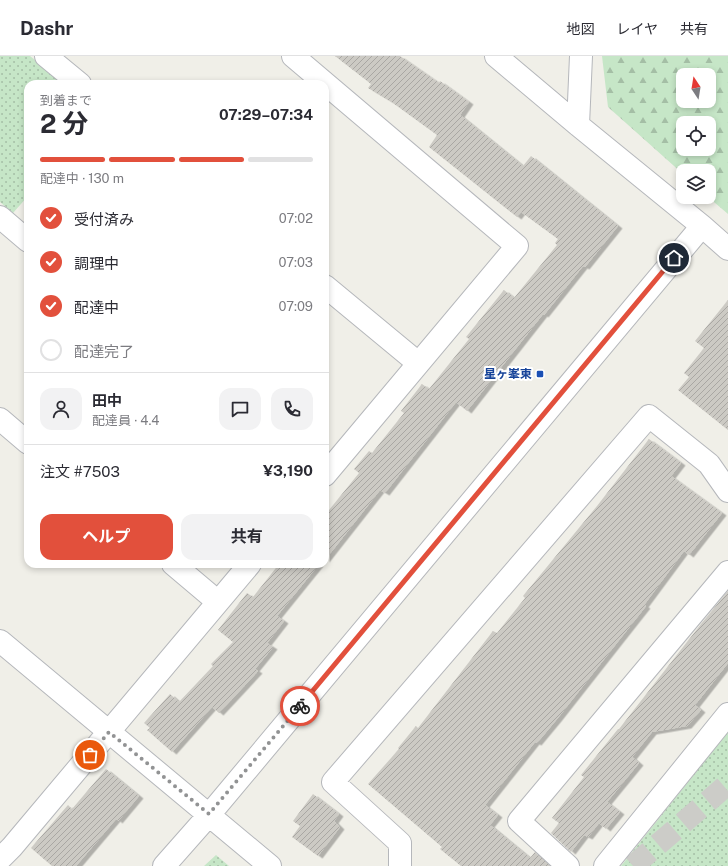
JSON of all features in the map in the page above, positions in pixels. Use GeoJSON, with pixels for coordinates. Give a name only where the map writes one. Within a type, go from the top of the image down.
{"type":"FeatureCollection","features":[{"type":"Feature","properties":{"kind":"street"},"geometry":{"type":"LineString","coordinates":[[46,56],[75,80]]}},
{"type":"Feature","properties":{"kind":"street"},"geometry":{"type":"LineString","coordinates":[[293,56],[321,80]]}},
{"type":"Feature","properties":{"kind":"street"},"geometry":{"type":"LineString","coordinates":[[496,56],[578,126],[702,226],[728,249]]}},
{"type":"Feature","properties":{"kind":"street"},"geometry":{"type":"LineString","coordinates":[[578,126],[581,56]]}},
{"type":"Feature","properties":{"kind":"street"},"geometry":{"type":"LineString","coordinates":[[329,87],[517,246],[329,470]]}},
{"type":"Feature","properties":{"kind":"street"},"geometry":{"type":"LineString","coordinates":[[0,217],[24,238]]}},
{"type":"Feature","properties":{"kind":"street"},"geometry":{"type":"LineString","coordinates":[[164,866],[702,226]]}},
{"type":"Feature","properties":{"kind":"street"},"geometry":{"type":"LineString","coordinates":[[329,289],[418,363]]}},
{"type":"Feature","properties":{"kind":"street"},"geometry":{"type":"LineString","coordinates":[[400,866],[400,843],[333,782],[649,416],[709,464],[728,491]]}},
{"type":"Feature","properties":{"kind":"street"},"geometry":{"type":"LineString","coordinates":[[0,419],[24,440]]}},
{"type":"Feature","properties":{"kind":"street"},"geometry":{"type":"LineString","coordinates":[[178,568],[218,602]]}},
{"type":"Feature","properties":{"kind":"street"},"geometry":{"type":"LineString","coordinates":[[0,859],[12,847],[247,568]]}},
{"type":"Feature","properties":{"kind":"street"},"geometry":{"type":"LineString","coordinates":[[568,866],[519,821],[728,572]]}},
{"type":"Feature","properties":{"kind":"street"},"geometry":{"type":"LineString","coordinates":[[0,641],[209,814],[238,841],[270,866]]}},
{"type":"Feature","properties":{"kind":"street"},"geometry":{"type":"LineString","coordinates":[[605,866],[728,714]]}},
{"type":"Feature","properties":{"kind":"green space"},"geometry":{"type":"Polygon","coordinates":[[[0,56],[30,56],[59,80],[24,80],[24,201],[13,213],[0,202],[0,56]]]}},
{"type":"Feature","properties":{"kind":"green space"},"geometry":{"type":"Polygon","coordinates":[[[602,56],[728,56],[728,214],[716,204],[716,164],[676,164],[676,168],[608,107],[602,56]]]}},
{"type":"Feature","properties":{"kind":"green space"},"geometry":{"type":"Polygon","coordinates":[[[728,732],[728,866],[621,866],[728,732]]]}},
{"type":"Feature","properties":{"kind":"green space"},"geometry":{"type":"Polygon","coordinates":[[[216,855],[229,866],[204,866],[216,855]]]}},
{"type":"Feature","properties":{"kind":"building"},"geometry":{"type":"Polygon","coordinates":[[[335,56],[400,56],[439,83],[440,81],[469,102],[460,115],[523,166],[531,156],[618,226],[585,267],[583,266],[544,315],[543,314],[467,411],[456,402],[385,493],[380,490],[329,555],[329,510],[359,473],[354,469],[369,451],[372,453],[404,413],[401,411],[422,384],[429,389],[469,339],[466,337],[504,290],[514,298],[557,245],[555,243],[558,239],[521,212],[517,217],[429,147],[437,135],[393,103],[368,88],[371,84],[335,56]]]}},
{"type":"Feature","properties":{"kind":"building"},"geometry":{"type":"Polygon","coordinates":[[[728,300],[728,430],[678,390],[689,377],[684,373],[704,348],[695,341],[728,300]]]}},
{"type":"Feature","properties":{"kind":"building"},"geometry":{"type":"Polygon","coordinates":[[[649,439],[681,463],[671,476],[722,513],[689,555],[684,551],[644,605],[646,606],[557,719],[537,743],[535,742],[485,805],[498,815],[490,825],[530,858],[535,852],[550,866],[461,866],[440,849],[442,847],[368,784],[399,749],[398,748],[416,726],[418,728],[493,631],[497,633],[525,598],[523,596],[597,506],[649,439]]]}},
{"type":"Feature","properties":{"kind":"building"},"geometry":{"type":"Polygon","coordinates":[[[276,568],[316,568],[277,616],[284,621],[267,643],[273,647],[255,669],[258,671],[219,713],[212,707],[172,752],[147,730],[150,728],[144,723],[170,694],[179,702],[213,666],[211,664],[233,642],[218,630],[247,593],[253,597],[276,568]]]}},
{"type":"Feature","properties":{"kind":"building"},"geometry":{"type":"Polygon","coordinates":[[[728,591],[728,663],[695,705],[701,710],[687,726],[652,732],[632,757],[639,763],[607,802],[620,812],[606,829],[599,823],[588,837],[584,835],[571,852],[551,833],[559,823],[552,818],[584,777],[581,775],[728,591]]]}},
{"type":"Feature","properties":{"kind":"building"},"geometry":{"type":"Polygon","coordinates":[[[106,769],[139,796],[118,821],[116,819],[76,866],[52,866],[31,848],[68,805],[72,809],[106,769]]]}},
{"type":"Feature","properties":{"kind":"building"},"geometry":{"type":"Polygon","coordinates":[[[313,794],[339,814],[334,821],[340,827],[318,856],[292,837],[300,826],[293,821],[313,794]]]}},
{"type":"Feature","properties":{"kind":"tunnel"},"geometry":{"type":"LineString","coordinates":[[633,866],[728,784]]}},
{"type":"Feature","properties":{"kind":"way so far"},"geometry":{"type":"LineString","coordinates":[[90,755],[109,732],[209,814],[300,706]]}},
{"type":"Feature","properties":{"kind":"place","name":"星ヶ峯東"},"geometry":{"type":"Point","coordinates":[540,374]}},
{"type":"Feature","properties":{"kind":"route"},"geometry":{"type":"LineString","coordinates":[[300,706],[674,258]]}}]}
